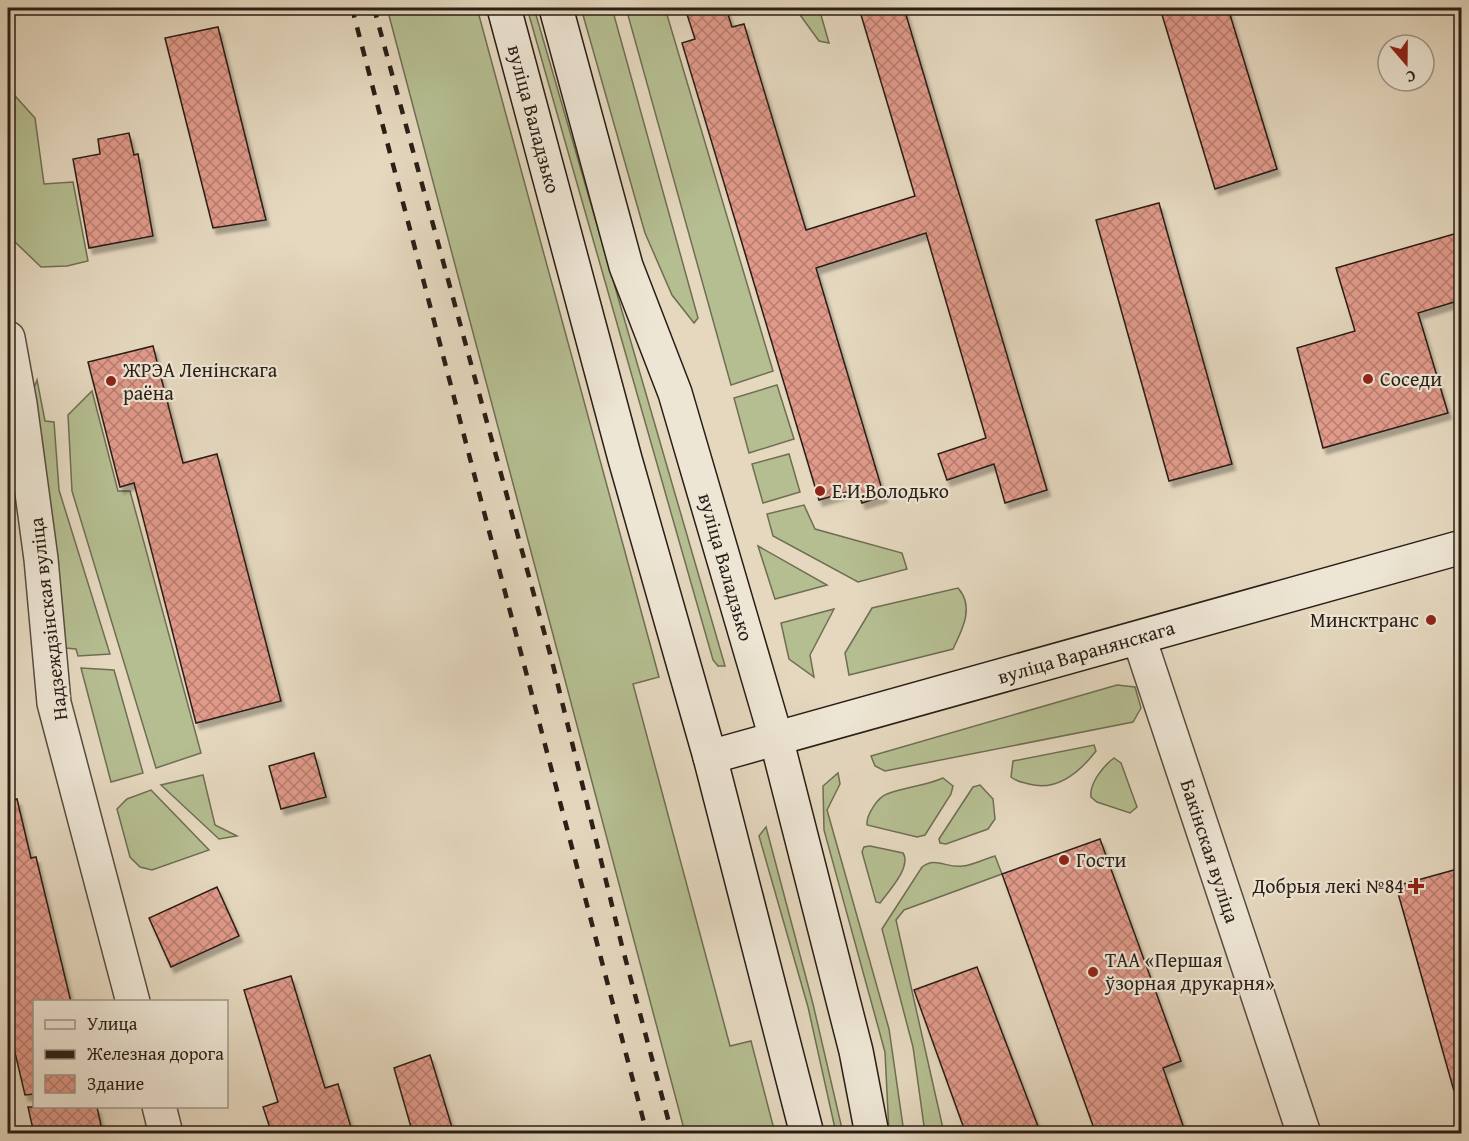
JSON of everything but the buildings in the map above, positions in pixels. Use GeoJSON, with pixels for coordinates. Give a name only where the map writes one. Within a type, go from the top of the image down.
{"type":"FeatureCollection","features":[{"type":"Feature","properties":{"kind":"main road","name":"вуліца Валадзько"},"geometry":{"type":"LineString","coordinates":[[504,8],[625,459],[710,757],[807,1134]]}},
{"type":"Feature","properties":{"kind":"main road","name":"вуліца Валадзько"},"geometry":{"type":"LineString","coordinates":[[555,8],[626,266],[675,393],[776,738],[856,1051],[872,1134]]}},
{"type":"Feature","properties":{"kind":"main road","name":"Надзеждзінская вуліца"},"geometry":{"type":"LineString","coordinates":[[8,338],[21,404],[42,559],[54,703],[132,1000]]}},
{"type":"Feature","properties":{"kind":"main road","name":"вуліца Варанянскага"},"geometry":{"type":"LineString","coordinates":[[710,757],[1461,547]]}},
{"type":"Feature","properties":{"kind":"main road","name":"Бакінская вуліца"},"geometry":{"type":"LineString","coordinates":[[1139,638],[1304,1134]]}},
{"type":"Feature","properties":{"kind":"main road"},"geometry":{"type":"LineString","coordinates":[[159,1108],[166,1134]]}},
{"type":"Feature","properties":{"kind":"green space"},"geometry":{"type":"Polygon","coordinates":[[[387,8],[477,8],[659,677],[633,684],[730,1046],[751,1041],[775,1133],[685,1133],[387,8]]]}},
{"type":"Feature","properties":{"kind":"green space"},"geometry":{"type":"Polygon","coordinates":[[[527,8],[534,8],[725,666],[718,666],[713,660],[527,8]]]}},
{"type":"Feature","properties":{"kind":"green space"},"geometry":{"type":"Polygon","coordinates":[[[581,8],[612,8],[698,318],[694,323],[672,295],[645,233],[581,8]]]}},
{"type":"Feature","properties":{"kind":"green space"},"geometry":{"type":"Polygon","coordinates":[[[626,8],[665,8],[773,371],[731,385],[626,8]]]}},
{"type":"Feature","properties":{"kind":"green space"},"geometry":{"type":"Polygon","coordinates":[[[795,8],[819,8],[829,43],[819,41],[795,8]]]}},
{"type":"Feature","properties":{"kind":"green space"},"geometry":{"type":"Polygon","coordinates":[[[8,88],[35,118],[44,184],[73,182],[88,261],[67,266],[41,267],[13,240],[8,218],[8,88]]]}},
{"type":"Feature","properties":{"kind":"green space"},"geometry":{"type":"Polygon","coordinates":[[[37,380],[45,421],[54,422],[59,490],[110,654],[78,656],[76,649],[65,648],[42,439],[30,399],[37,380]]]}},
{"type":"Feature","properties":{"kind":"green space"},"geometry":{"type":"Polygon","coordinates":[[[777,385],[794,439],[749,453],[734,398],[777,385]]]}},
{"type":"Feature","properties":{"kind":"green space"},"geometry":{"type":"Polygon","coordinates":[[[92,391],[118,491],[130,491],[201,753],[156,768],[72,491],[68,415],[92,391]]]}},
{"type":"Feature","properties":{"kind":"green space"},"geometry":{"type":"Polygon","coordinates":[[[789,454],[800,492],[763,503],[752,464],[789,454]]]}},
{"type":"Feature","properties":{"kind":"green space"},"geometry":{"type":"Polygon","coordinates":[[[804,505],[815,529],[902,553],[907,569],[858,582],[773,536],[767,514],[804,505]]]}},
{"type":"Feature","properties":{"kind":"green space"},"geometry":{"type":"Polygon","coordinates":[[[758,546],[827,585],[775,599],[758,546]]]}},
{"type":"Feature","properties":{"kind":"green space"},"geometry":{"type":"Polygon","coordinates":[[[958,588],[966,603],[966,611],[963,626],[953,649],[849,675],[845,653],[872,608],[958,588]]]}},
{"type":"Feature","properties":{"kind":"green space"},"geometry":{"type":"Polygon","coordinates":[[[834,609],[810,655],[814,677],[789,659],[781,623],[834,609]]]}},
{"type":"Feature","properties":{"kind":"green space"},"geometry":{"type":"Polygon","coordinates":[[[81,668],[114,670],[143,773],[111,782],[81,668]]]}},
{"type":"Feature","properties":{"kind":"green space"},"geometry":{"type":"Polygon","coordinates":[[[1117,685],[1135,687],[1141,708],[1133,722],[885,771],[875,766],[871,756],[1117,685]]]}},
{"type":"Feature","properties":{"kind":"green space"},"geometry":{"type":"Polygon","coordinates":[[[1094,745],[1096,751],[1082,767],[1058,783],[1039,786],[1020,782],[1011,777],[1013,761],[1094,745]]]}},
{"type":"Feature","properties":{"kind":"green space"},"geometry":{"type":"Polygon","coordinates":[[[1114,758],[1121,763],[1137,807],[1130,813],[1097,802],[1091,797],[1092,787],[1098,776],[1114,758]]]}},
{"type":"Feature","properties":{"kind":"green space"},"geometry":{"type":"Polygon","coordinates":[[[838,773],[840,784],[827,810],[889,1029],[904,1133],[889,1133],[885,1052],[824,830],[823,786],[838,773]]]}},
{"type":"Feature","properties":{"kind":"green space"},"geometry":{"type":"Polygon","coordinates":[[[203,775],[215,825],[237,836],[219,839],[161,785],[203,775]]]}},
{"type":"Feature","properties":{"kind":"green space"},"geometry":{"type":"Polygon","coordinates":[[[943,778],[953,786],[951,794],[925,835],[917,837],[867,825],[876,802],[884,796],[943,778]]]}},
{"type":"Feature","properties":{"kind":"green space"},"geometry":{"type":"Polygon","coordinates":[[[980,785],[993,799],[995,819],[988,829],[946,844],[940,843],[939,839],[973,787],[980,785]]]}},
{"type":"Feature","properties":{"kind":"green space"},"geometry":{"type":"Polygon","coordinates":[[[151,790],[209,850],[152,870],[140,867],[130,857],[117,809],[127,799],[151,790]]]}},
{"type":"Feature","properties":{"kind":"green space"},"geometry":{"type":"Polygon","coordinates":[[[766,827],[813,1004],[843,1133],[836,1133],[808,1007],[759,836],[766,827]]]}},
{"type":"Feature","properties":{"kind":"green space"},"geometry":{"type":"Polygon","coordinates":[[[870,846],[903,853],[905,859],[902,872],[880,903],[876,902],[862,852],[864,847],[870,846]]]}},
{"type":"Feature","properties":{"kind":"green space"},"geometry":{"type":"Polygon","coordinates":[[[995,856],[1002,874],[904,910],[896,920],[944,1133],[925,1133],[913,1047],[882,929],[922,867],[932,863],[963,866],[995,856]]]}},
{"type":"Feature","properties":{"kind":"railway"},"geometry":{"type":"LineString","coordinates":[[352,8],[647,1134]]}},
{"type":"Feature","properties":{"kind":"railway"},"geometry":{"type":"LineString","coordinates":[[374,8],[552,661],[622,946],[672,1134]]}},
{"type":"Feature","properties":{"kind":"place","name":"Соседи"},"geometry":{"type":"Point","coordinates":[1368,379]}},
{"type":"Feature","properties":{"kind":"place","name":"ЖРЭА Ленінскага раёна"},"geometry":{"type":"Point","coordinates":[111,381]}},
{"type":"Feature","properties":{"kind":"place","name":"Е.И.Володько"},"geometry":{"type":"Point","coordinates":[820,491]}},
{"type":"Feature","properties":{"kind":"place","name":"Минсктранс"},"geometry":{"type":"Point","coordinates":[1431,620]}},
{"type":"Feature","properties":{"kind":"place","name":"Гости"},"geometry":{"type":"Point","coordinates":[1064,860]}},
{"type":"Feature","properties":{"kind":"place","name":"Добрыя лекі №84"},"geometry":{"type":"Point","coordinates":[1416,886]}},
{"type":"Feature","properties":{"kind":"place","name":"ТАА «Першая ўзорная друкарня»"},"geometry":{"type":"Point","coordinates":[1093,972]}}]}
